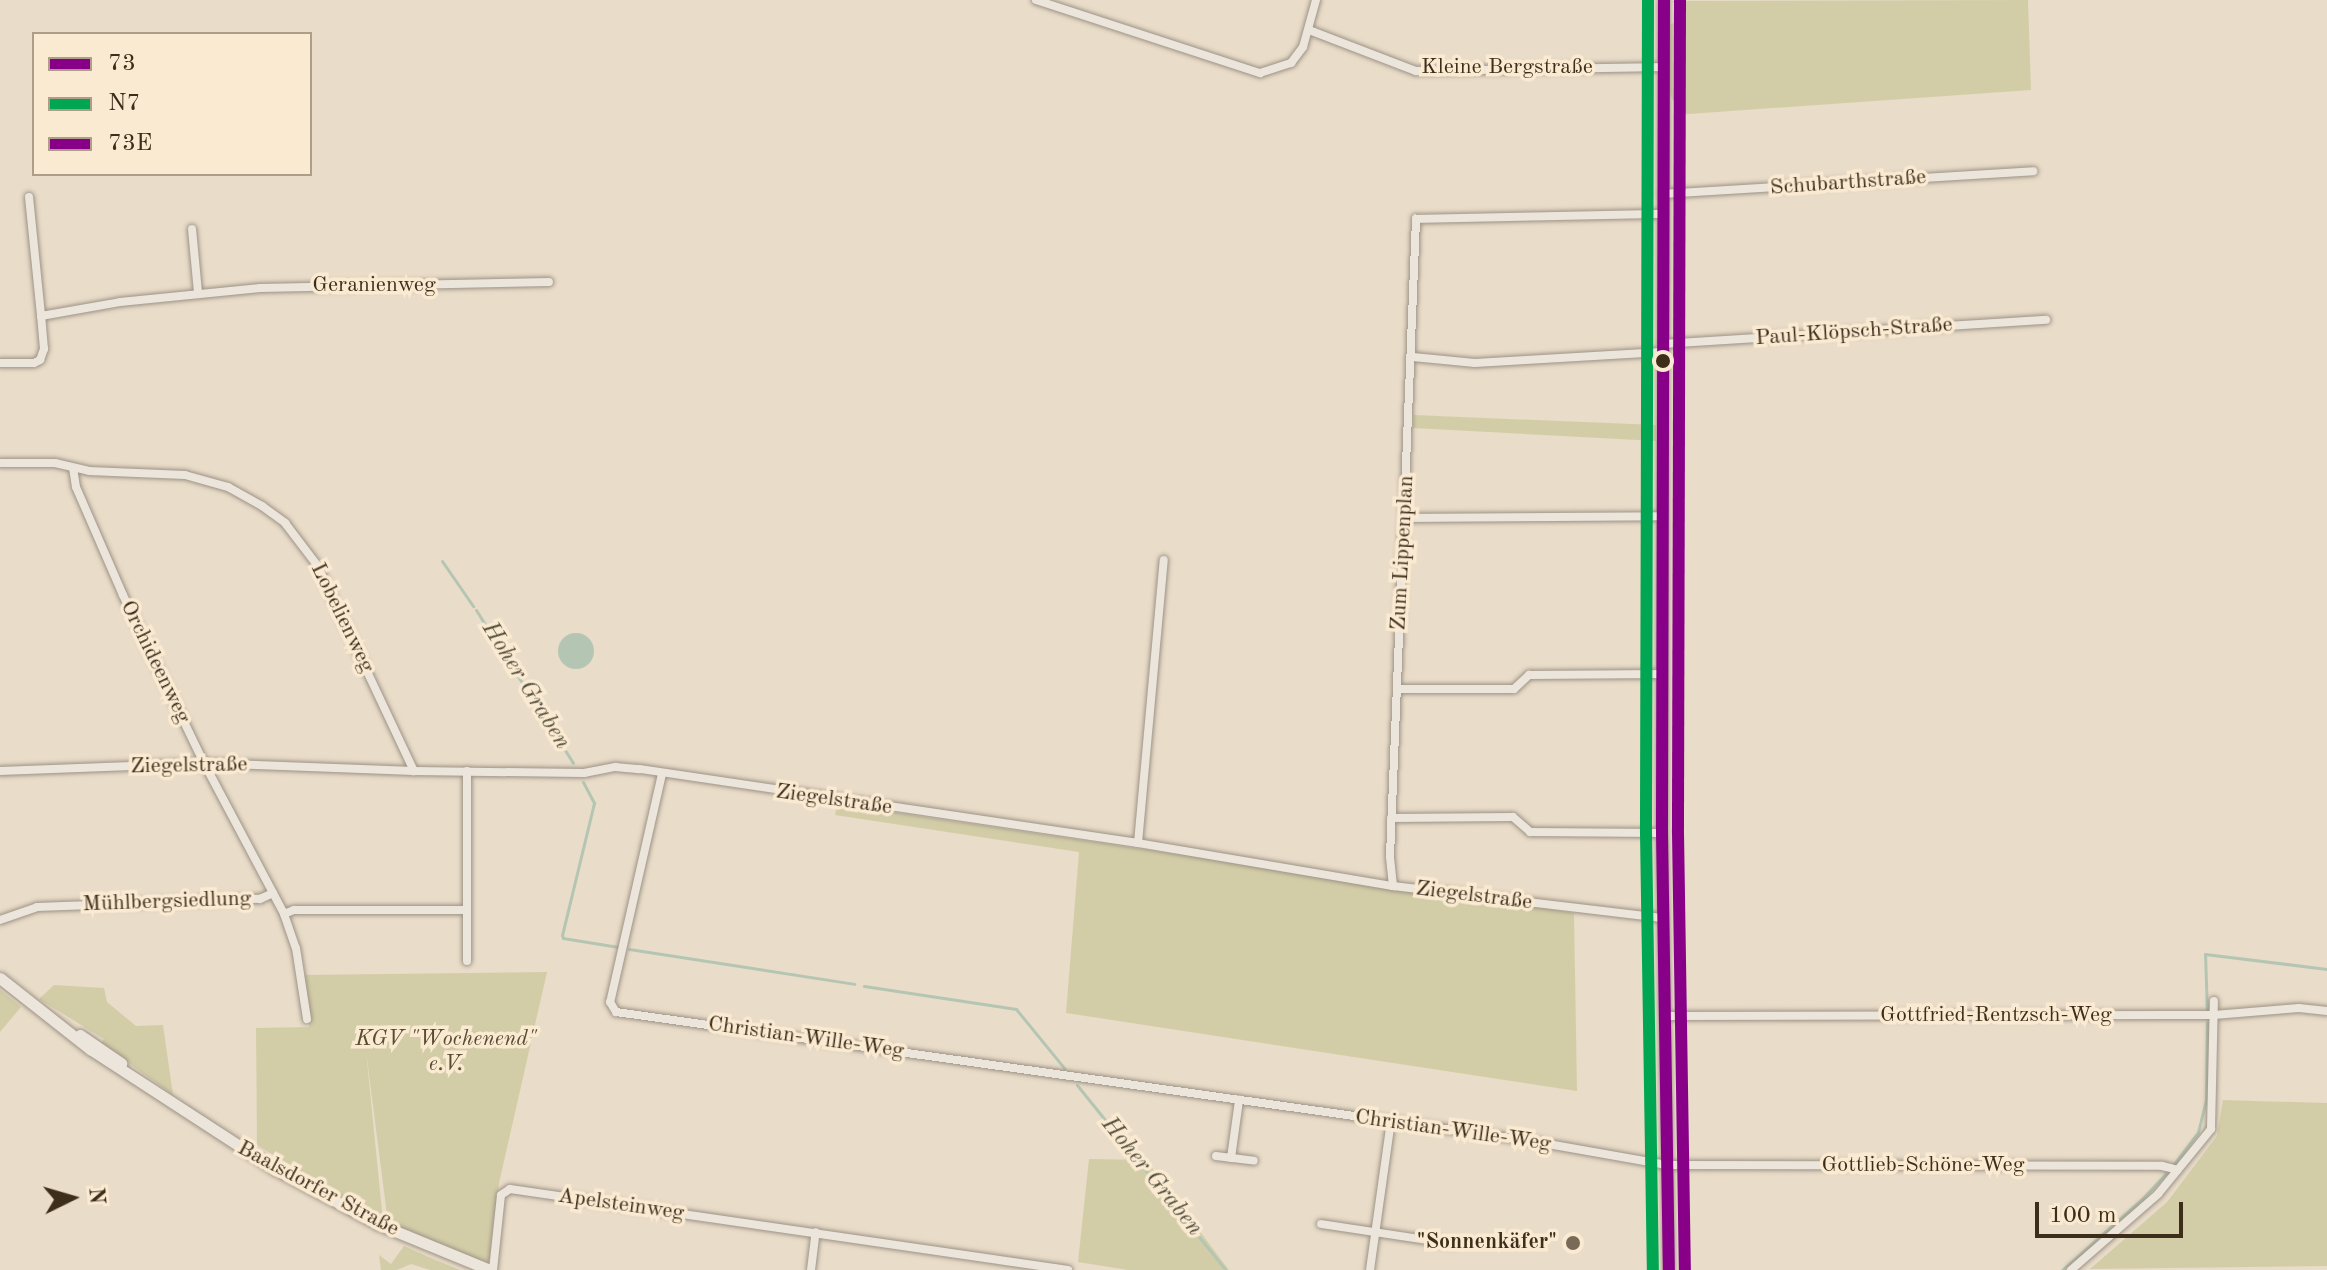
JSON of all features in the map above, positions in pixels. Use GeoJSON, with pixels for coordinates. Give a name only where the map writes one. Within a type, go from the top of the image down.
{"type":"FeatureCollection","features":[{"type":"Feature","properties":{"kind":"main road","name":"Baalsdorfer Straße"},"geometry":{"type":"LineString","coordinates":[[0,978],[63,1028],[155,1093],[275,1169],[365,1218],[491,1270]]}},
{"type":"Feature","properties":{"kind":"street"},"geometry":{"type":"LineString","coordinates":[[1036,0],[1260,73],[1291,63],[1309,30],[1316,0]]}},
{"type":"Feature","properties":{"kind":"street"},"geometry":{"type":"LineString","coordinates":[[1664,0],[1662,918],[1669,1270]]}},
{"type":"Feature","properties":{"kind":"street","name":"Kleine Bergstraße"},"geometry":{"type":"LineString","coordinates":[[1309,30],[1416,71],[1663,67]]}},
{"type":"Feature","properties":{"kind":"street","name":"Schubarthstraße"},"geometry":{"type":"LineString","coordinates":[[1662,194],[2033,171]]}},
{"type":"Feature","properties":{"kind":"street"},"geometry":{"type":"LineString","coordinates":[[0,363],[34,363],[40,360],[44,349],[29,197]]}},
{"type":"Feature","properties":{"kind":"street","name":"Zum Lippenplan"},"geometry":{"type":"LineString","coordinates":[[1393,886],[1391,818],[1413,357],[1416,219],[1662,214]]}},
{"type":"Feature","properties":{"kind":"street"},"geometry":{"type":"LineString","coordinates":[[192,229],[198,293]]}},
{"type":"Feature","properties":{"kind":"street","name":"Geranienweg"},"geometry":{"type":"LineString","coordinates":[[41,316],[198,293],[322,285],[549,282]]}},
{"type":"Feature","properties":{"kind":"street","name":"Paul-Klöpsch-Straße"},"geometry":{"type":"LineString","coordinates":[[1413,357],[1475,363],[2046,320]]}},
{"type":"Feature","properties":{"kind":"street","name":"Lobelienweg"},"geometry":{"type":"LineString","coordinates":[[0,463],[55,463],[73,468],[200,478],[251,499],[285,523],[317,565],[414,771]]}},
{"type":"Feature","properties":{"kind":"street","name":"Orchideenweg"},"geometry":{"type":"LineString","coordinates":[[73,468],[76,487],[117,582],[204,763],[273,893]]}},
{"type":"Feature","properties":{"kind":"street"},"geometry":{"type":"LineString","coordinates":[[1404,518],[1662,516]]}},
{"type":"Feature","properties":{"kind":"street"},"geometry":{"type":"LineString","coordinates":[[1138,843],[1164,560]]}},
{"type":"Feature","properties":{"kind":"street"},"geometry":{"type":"LineString","coordinates":[[1397,689],[1514,689],[1529,675],[1662,674]]}},
{"type":"Feature","properties":{"kind":"street","name":"Ziegelstraße"},"geometry":{"type":"LineString","coordinates":[[0,771],[204,763],[414,771],[584,773],[615,767],[1138,843],[1393,886],[1662,918]]}},
{"type":"Feature","properties":{"kind":"street"},"geometry":{"type":"LineString","coordinates":[[467,771],[467,961]]}},
{"type":"Feature","properties":{"kind":"street","name":"Christian-Wille-Weg"},"geometry":{"type":"LineString","coordinates":[[662,774],[610,1002],[616,1012],[1391,1121],[1667,1165]]}},
{"type":"Feature","properties":{"kind":"street"},"geometry":{"type":"LineString","coordinates":[[1391,818],[1513,817],[1530,832],[1662,833]]}},
{"type":"Feature","properties":{"kind":"street","name":"Mühlbergsiedlung"},"geometry":{"type":"LineString","coordinates":[[0,920],[37,907],[260,899],[273,893],[284,914],[294,910],[467,910]]}},
{"type":"Feature","properties":{"kind":"street"},"geometry":{"type":"LineString","coordinates":[[284,914],[296,948],[307,1019]]}},
{"type":"Feature","properties":{"kind":"street"},"geometry":{"type":"LineString","coordinates":[[2071,1270],[2158,1194],[2211,1129],[2214,1001]]}},
{"type":"Feature","properties":{"kind":"street","name":"Gottfried-Rentzsch-Weg"},"geometry":{"type":"LineString","coordinates":[[1665,1016],[2214,1015],[2299,1008],[2327,1011]]}},
{"type":"Feature","properties":{"kind":"street"},"geometry":{"type":"LineString","coordinates":[[1231,1158],[1239,1100]]}},
{"type":"Feature","properties":{"kind":"street"},"geometry":{"type":"LineString","coordinates":[[1370,1270],[1391,1121]]}},
{"type":"Feature","properties":{"kind":"street"},"geometry":{"type":"LineString","coordinates":[[1216,1156],[1254,1161]]}},
{"type":"Feature","properties":{"kind":"street","name":"Gottlieb-Schöne-Weg"},"geometry":{"type":"LineString","coordinates":[[1667,1165],[2162,1166],[2178,1170]]}},
{"type":"Feature","properties":{"kind":"street","name":"Apelsteinweg"},"geometry":{"type":"LineString","coordinates":[[491,1270],[501,1195],[510,1189],[1068,1270]]}},
{"type":"Feature","properties":{"kind":"street"},"geometry":{"type":"LineString","coordinates":[[1321,1224],[1454,1244]]}},
{"type":"Feature","properties":{"kind":"street"},"geometry":{"type":"LineString","coordinates":[[811,1270],[816,1232]]}},
{"type":"Feature","properties":{"kind":"green space"},"geometry":{"type":"Polygon","coordinates":[[[2028,0],[2031,90],[1674,115],[1675,104],[1669,93],[1669,24],[1676,23],[1677,4],[1671,1],[2028,0]]]}},
{"type":"Feature","properties":{"kind":"green space"},"geometry":{"type":"Polygon","coordinates":[[[1414,415],[1656,425],[1656,441],[1413,428],[1414,415]]]}},
{"type":"Feature","properties":{"kind":"green space"},"geometry":{"type":"Polygon","coordinates":[[[837,804],[1574,913],[1577,1091],[1066,1013],[1079,852],[835,815],[837,804]]]}},
{"type":"Feature","properties":{"kind":"green space","name":"KGV \"Wochenend\" e.V."},"geometry":{"type":"Polygon","coordinates":[[[547,972],[499,1183],[492,1257],[486,1263],[388,1223],[366,1051],[383,1221],[257,1145],[256,1028],[309,1027],[304,975],[547,972]]]}},
{"type":"Feature","properties":{"kind":"green space"},"geometry":{"type":"Polygon","coordinates":[[[54,985],[104,988],[107,1002],[136,1026],[163,1025],[173,1095],[101,1043],[104,1039],[39,999],[54,985]]]}},
{"type":"Feature","properties":{"kind":"green space"},"geometry":{"type":"Polygon","coordinates":[[[0,990],[21,1007],[0,1032],[0,990]]]}},
{"type":"Feature","properties":{"kind":"green space"},"geometry":{"type":"Polygon","coordinates":[[[2223,1100],[2327,1103],[2327,1266],[2090,1269],[2167,1202],[2217,1136],[2223,1100]]]}},
{"type":"Feature","properties":{"kind":"green space"},"geometry":{"type":"Polygon","coordinates":[[[1089,1159],[1146,1160],[1229,1270],[1128,1270],[1078,1262],[1089,1159]]]}},
{"type":"Feature","properties":{"kind":"green space"},"geometry":{"type":"Polygon","coordinates":[[[404,1246],[460,1270],[430,1270],[411,1264],[397,1270],[381,1270],[379,1255],[391,1264],[404,1246]]]}},
{"type":"Feature","properties":{"kind":"shaded area"},"geometry":{"type":"Polygon","coordinates":[[[576,633],[588,639],[594,651],[588,663],[576,669],[564,663],[558,651],[564,639],[576,633]]]}},
{"type":"Feature","properties":{"kind":"waterway","name":"Hoher Graben"},"geometry":{"type":"LineString","coordinates":[[442,561],[473,606]]}},
{"type":"Feature","properties":{"kind":"waterway","name":"Hoher Graben"},"geometry":{"type":"LineString","coordinates":[[476,610],[573,763]]}},
{"type":"Feature","properties":{"kind":"waterway","name":"Hoher Graben"},"geometry":{"type":"LineString","coordinates":[[583,782],[594,803],[562,935],[563,938],[618,947]]}},
{"type":"Feature","properties":{"kind":"waterway","name":"Hoher Graben"},"geometry":{"type":"LineString","coordinates":[[629,949],[854,984]]}},
{"type":"Feature","properties":{"kind":"waterway","name":"Hoher Graben"},"geometry":{"type":"LineString","coordinates":[[2207,1013],[2205,954],[2327,969]]}},
{"type":"Feature","properties":{"kind":"waterway","name":"Hoher Graben"},"geometry":{"type":"LineString","coordinates":[[864,986],[1016,1009],[1065,1069]]}},
{"type":"Feature","properties":{"kind":"waterway","name":"Hoher Graben"},"geometry":{"type":"LineString","coordinates":[[2174,1164],[2198,1132],[2206,1101],[2207,1023]]}},
{"type":"Feature","properties":{"kind":"waterway","name":"Hoher Graben"},"geometry":{"type":"LineString","coordinates":[[1077,1085],[1226,1270]]}},
{"type":"Feature","properties":{"kind":"waterway","name":"Hoher Graben"},"geometry":{"type":"LineString","coordinates":[[2062,1270],[2142,1199],[2166,1173]]}},
{"type":"Feature","properties":{"kind":"transit line","name":"N7"},"geometry":{"type":"LineString","coordinates":[[1648,0],[1646,833],[1653,1270]]}},
{"type":"Feature","properties":{"kind":"transit line","name":"73"},"geometry":{"type":"LineString","coordinates":[[1664,0],[1662,833],[1669,1270]]}},
{"type":"Feature","properties":{"kind":"transit line","name":"73E"},"geometry":{"type":"LineString","coordinates":[[1680,0],[1678,833],[1685,1270]]}},
{"type":"Feature","properties":{"kind":"place","name":"\"Sonnenkäfer\""},"geometry":{"type":"Point","coordinates":[1573,1243]}}]}
